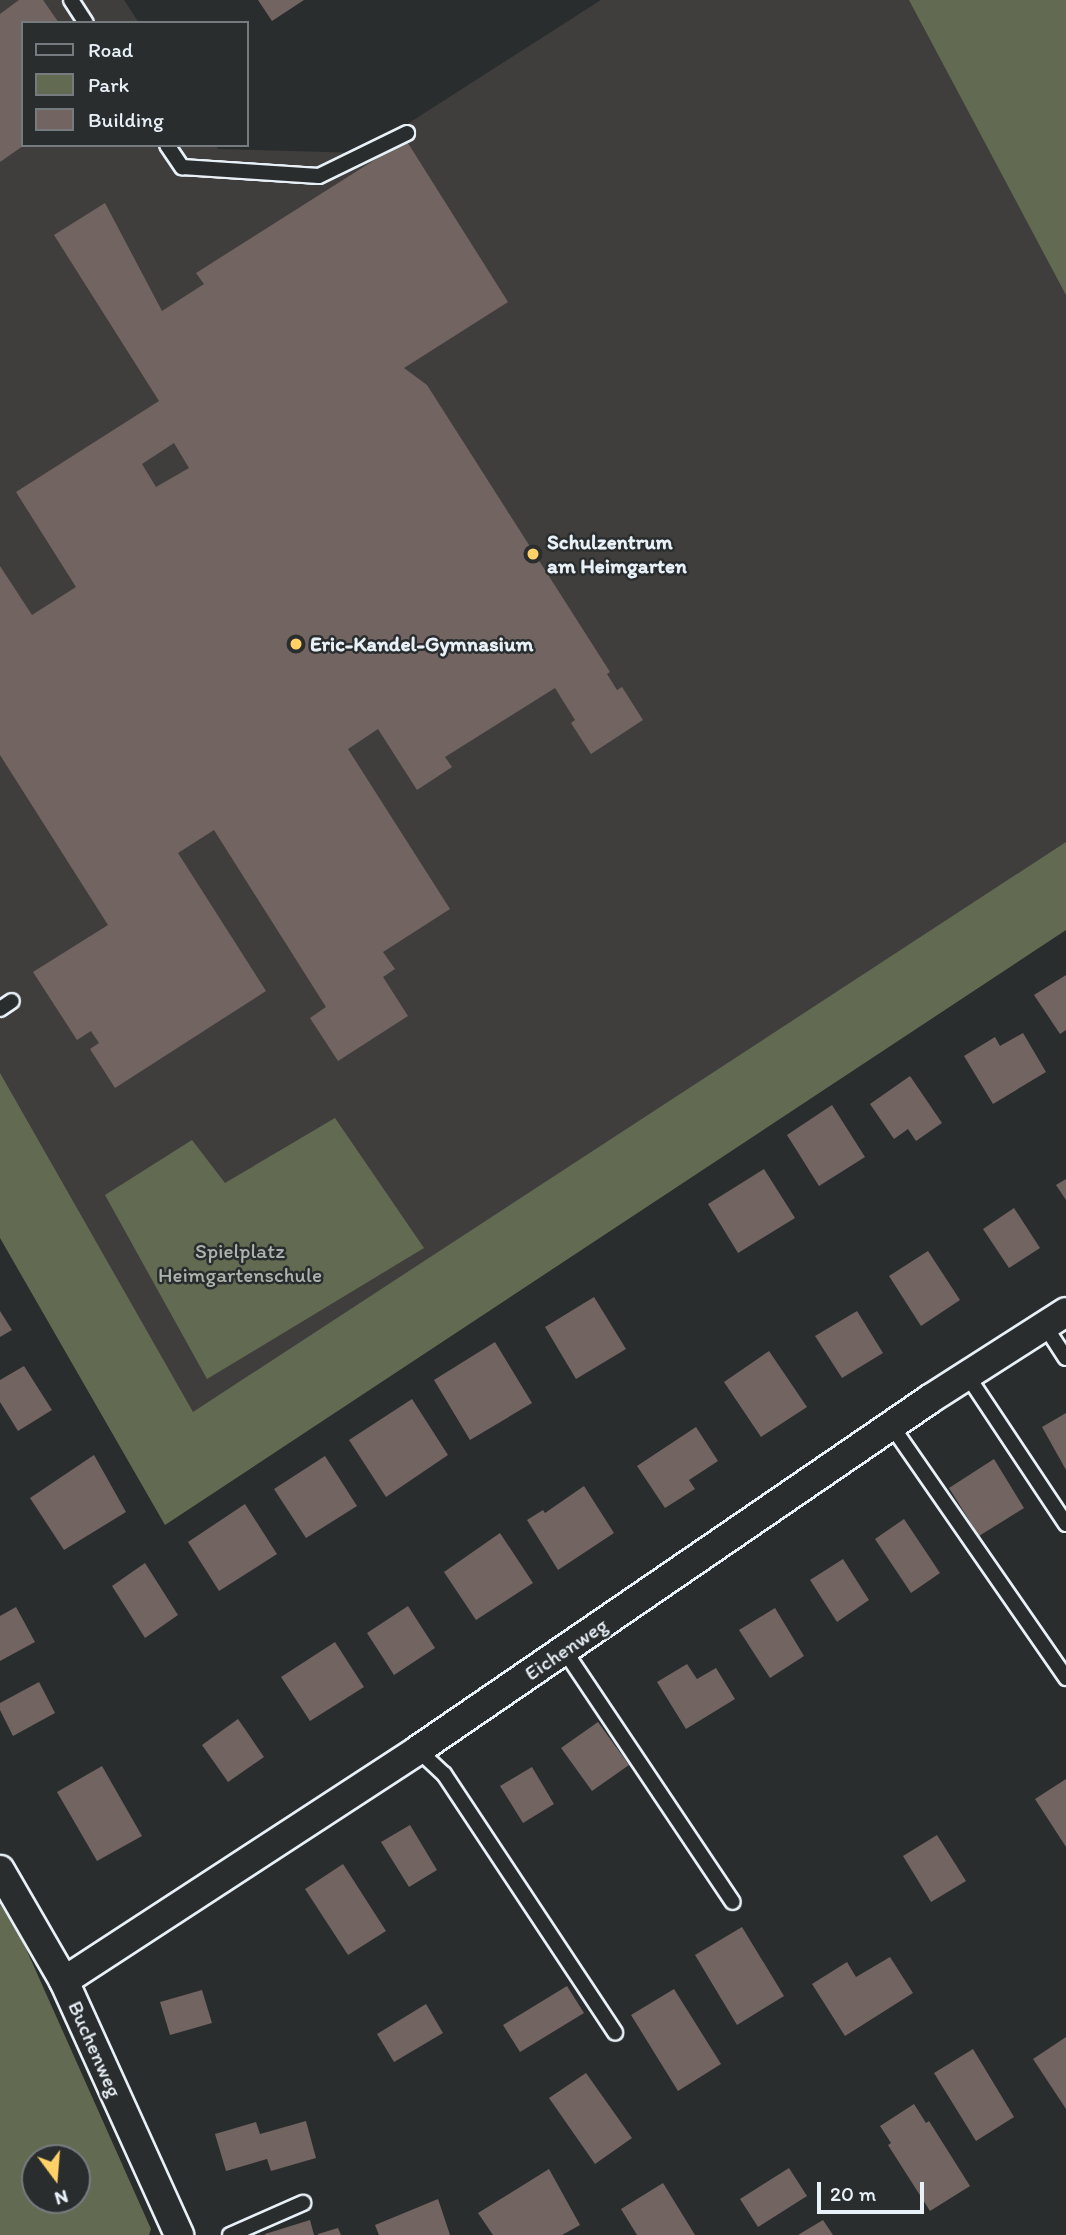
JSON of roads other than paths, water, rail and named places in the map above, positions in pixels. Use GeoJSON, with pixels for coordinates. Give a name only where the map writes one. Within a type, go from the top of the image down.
{"type":"FeatureCollection","features":[{"type":"Feature","properties":{"kind":"street","name":"Eichenweg"},"geometry":{"type":"LineString","coordinates":[[64,1981],[418,1750],[671,1579],[891,1425],[1055,1319]]}},
{"type":"Feature","properties":{"kind":"street","name":"Buchenweg"},"geometry":{"type":"LineString","coordinates":[[0,1870],[64,1981],[178,2235]]}},
{"type":"Feature","properties":{"kind":"lane"},"geometry":{"type":"LineString","coordinates":[[71,0],[85,21]]}},
{"type":"Feature","properties":{"kind":"lane"},"geometry":{"type":"LineString","coordinates":[[168,147],[182,167],[319,176],[407,133]]}},
{"type":"Feature","properties":{"kind":"lane"},"geometry":{"type":"LineString","coordinates":[[1055,1319],[1066,1358]]}},
{"type":"Feature","properties":{"kind":"lane"},"geometry":{"type":"LineString","coordinates":[[967,1376],[1066,1524]]}},
{"type":"Feature","properties":{"kind":"lane"},"geometry":{"type":"LineString","coordinates":[[891,1425],[1066,1678]]}},
{"type":"Feature","properties":{"kind":"lane"},"geometry":{"type":"LineString","coordinates":[[564,1650],[733,1902]]}},
{"type":"Feature","properties":{"kind":"lane"},"geometry":{"type":"LineString","coordinates":[[418,1750],[444,1774],[615,2032]]}},
{"type":"Feature","properties":{"kind":"lane"},"geometry":{"type":"LineString","coordinates":[[230,2235],[303,2203]]}},
{"type":"Feature","properties":{"kind":"place","name":"Schulzentrum am Heimgarten"},"geometry":{"type":"Point","coordinates":[533,554]}},
{"type":"Feature","properties":{"kind":"place","name":"Eric-Kandel-Gymnasium"},"geometry":{"type":"Point","coordinates":[296,644]}},
{"type":"Feature","properties":{"kind":"park label","name":"Spielplatz Heimgartenschule"},"geometry":{"type":"Point","coordinates":[240,1263]}}]}
